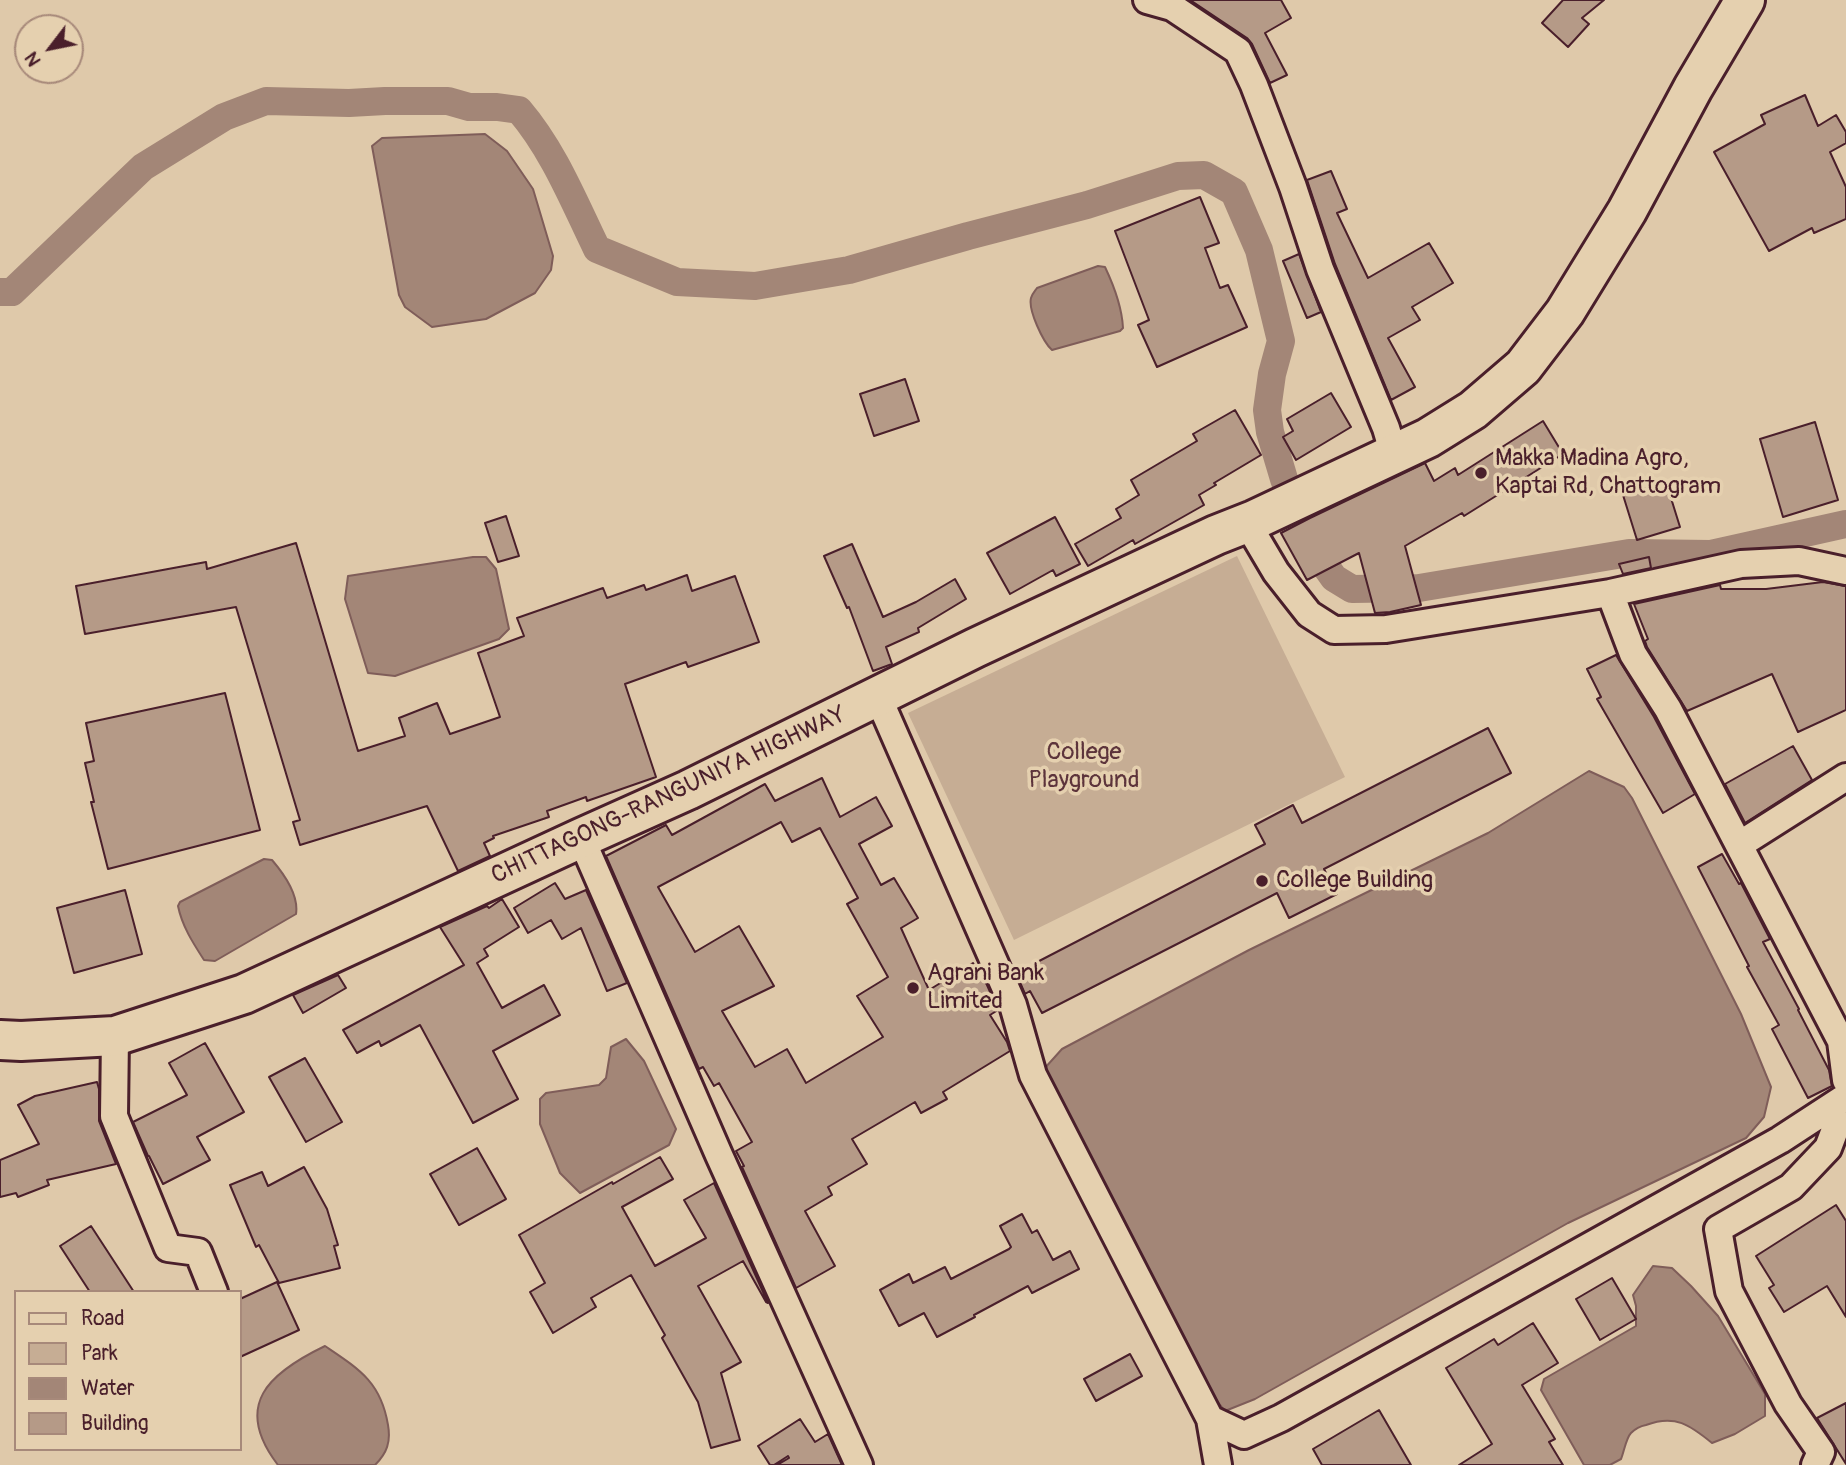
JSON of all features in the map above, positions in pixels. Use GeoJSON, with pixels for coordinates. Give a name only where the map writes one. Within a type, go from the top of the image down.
{"type":"FeatureCollection","features":[{"type":"Feature","properties":{"kind":"main road","name":"CHITTAGONG-RANGUNIYA HIGHWAY"},"geometry":{"type":"LineString","coordinates":[[0,1040],[115,1036],[244,994],[688,790],[1001,636],[1428,438],[1474,410],[1523,366],[1565,312],[1627,211],[1693,88],[1745,0]]}},
{"type":"Feature","properties":{"kind":"street"},"geometry":{"type":"LineString","coordinates":[[1147,0],[1171,7],[1238,51],[1254,85],[1321,269],[1394,455]]}},
{"type":"Feature","properties":{"kind":"street"},"geometry":{"type":"LineString","coordinates":[[1250,522],[1276,572],[1309,614],[1334,631],[1386,629],[1609,593],[1741,564],[1799,561],[1846,571]]}},
{"type":"Feature","properties":{"kind":"street"},"geometry":{"type":"LineString","coordinates":[[1609,593],[1633,654],[1668,709],[1841,1041],[1846,1080]]}},
{"type":"Feature","properties":{"kind":"street"},"geometry":{"type":"LineString","coordinates":[[878,697],[1013,1005],[1033,1076],[1210,1419],[1218,1465]]}},
{"type":"Feature","properties":{"kind":"street"},"geometry":{"type":"LineString","coordinates":[[1739,845],[1846,777]]}},
{"type":"Feature","properties":{"kind":"street"},"geometry":{"type":"LineString","coordinates":[[581,838],[859,1465]]}},
{"type":"Feature","properties":{"kind":"street"},"geometry":{"type":"LineString","coordinates":[[115,1036],[114,1116],[167,1248],[198,1252],[214,1290]]}},
{"type":"Feature","properties":{"kind":"street"},"geometry":{"type":"LineString","coordinates":[[1210,1419],[1244,1435],[1282,1418],[1780,1140],[1846,1099]]}},
{"type":"Feature","properties":{"kind":"street"},"geometry":{"type":"LineString","coordinates":[[1815,1465],[1821,1452],[1788,1404],[1729,1291],[1718,1229],[1791,1187],[1828,1147],[1846,1099]]}},
{"type":"Feature","properties":{"kind":"green space","name":"College Playground"},"geometry":{"type":"Polygon","coordinates":[[[1237,556],[1345,777],[1014,940],[908,713],[1237,556]]]}},
{"type":"Feature","properties":{"kind":"water"},"geometry":{"type":"Polygon","coordinates":[[[485,134],[507,151],[533,189],[553,256],[551,270],[535,293],[486,319],[432,327],[405,307],[399,295],[372,146],[382,138],[485,134]]]}},
{"type":"Feature","properties":{"kind":"water"},"geometry":{"type":"Polygon","coordinates":[[[1098,266],[1105,267],[1119,304],[1123,328],[1052,350],[1034,318],[1032,295],[1037,288],[1098,266]]]}},
{"type":"Feature","properties":{"kind":"water"},"geometry":{"type":"Polygon","coordinates":[[[486,557],[496,569],[509,629],[499,639],[395,676],[368,673],[345,599],[348,576],[486,557]]]}},
{"type":"Feature","properties":{"kind":"water"},"geometry":{"type":"Polygon","coordinates":[[[1589,771],[1624,787],[1632,798],[1741,1014],[1771,1087],[1764,1117],[1746,1138],[1568,1223],[1255,1399],[1225,1411],[1131,1253],[1044,1069],[1062,1049],[1249,950],[1488,833],[1589,771]]]}},
{"type":"Feature","properties":{"kind":"water"},"geometry":{"type":"Polygon","coordinates":[[[264,859],[272,860],[286,878],[293,892],[296,914],[215,961],[204,960],[182,920],[178,906],[180,902],[264,859]]]}},
{"type":"Feature","properties":{"kind":"water"},"geometry":{"type":"Polygon","coordinates":[[[626,1039],[644,1061],[676,1129],[669,1145],[580,1193],[560,1173],[540,1124],[540,1099],[546,1093],[599,1085],[606,1078],[611,1047],[626,1039]]]}},
{"type":"Feature","properties":{"kind":"water"},"geometry":{"type":"Polygon","coordinates":[[[1653,1266],[1672,1268],[1718,1316],[1765,1394],[1765,1416],[1735,1434],[1712,1443],[1682,1423],[1656,1422],[1631,1433],[1621,1459],[1610,1465],[1584,1465],[1541,1390],[1544,1379],[1636,1326],[1633,1295],[1653,1266]]]}},
{"type":"Feature","properties":{"kind":"water"},"geometry":{"type":"Polygon","coordinates":[[[325,1346],[367,1378],[380,1398],[385,1410],[389,1437],[383,1456],[375,1465],[278,1465],[265,1444],[258,1425],[258,1408],[263,1393],[273,1380],[288,1368],[325,1346]]]}},
{"type":"Feature","properties":{"kind":"building"},"geometry":{"type":"Polygon","coordinates":[[[1190,0],[1281,0],[1291,18],[1265,33],[1287,75],[1270,83],[1247,38],[1190,0]]]}},
{"type":"Feature","properties":{"kind":"building"},"geometry":{"type":"Polygon","coordinates":[[[1563,0],[1604,0],[1582,18],[1589,24],[1568,47],[1542,23],[1563,0]]]}},
{"type":"Feature","properties":{"kind":"building"},"geometry":{"type":"Polygon","coordinates":[[[1805,95],[1818,126],[1836,115],[1846,132],[1846,143],[1830,152],[1846,187],[1846,219],[1814,233],[1812,228],[1769,251],[1714,152],[1765,124],[1761,115],[1805,95]]]}},
{"type":"Feature","properties":{"kind":"building"},"geometry":{"type":"Polygon","coordinates":[[[1331,171],[1347,209],[1337,213],[1368,278],[1429,243],[1453,283],[1412,307],[1420,320],[1388,338],[1415,387],[1391,400],[1335,264],[1307,180],[1331,171]]]}},
{"type":"Feature","properties":{"kind":"building"},"geometry":{"type":"Polygon","coordinates":[[[1200,197],[1219,243],[1205,248],[1220,288],[1228,285],[1247,327],[1157,367],[1138,325],[1149,320],[1115,231],[1200,197]]]}},
{"type":"Feature","properties":{"kind":"building"},"geometry":{"type":"Polygon","coordinates":[[[1299,254],[1321,312],[1307,318],[1283,261],[1299,254]]]}},
{"type":"Feature","properties":{"kind":"building"},"geometry":{"type":"Polygon","coordinates":[[[905,379],[919,421],[874,436],[860,394],[905,379]]]}},
{"type":"Feature","properties":{"kind":"building"},"geometry":{"type":"Polygon","coordinates":[[[1331,393],[1351,427],[1296,460],[1283,437],[1293,431],[1287,419],[1331,393]]]}},
{"type":"Feature","properties":{"kind":"building"},"geometry":{"type":"Polygon","coordinates":[[[1235,410],[1261,455],[1199,495],[1204,505],[1135,544],[1133,540],[1088,566],[1075,544],[1121,518],[1116,509],[1139,495],[1131,480],[1197,441],[1193,434],[1235,410]]]}},
{"type":"Feature","properties":{"kind":"building"},"geometry":{"type":"Polygon","coordinates":[[[1543,421],[1563,454],[1464,516],[1462,513],[1405,546],[1421,605],[1375,613],[1359,553],[1307,580],[1281,533],[1425,463],[1434,481],[1455,468],[1458,475],[1543,421]]]}},
{"type":"Feature","properties":{"kind":"building"},"geometry":{"type":"Polygon","coordinates":[[[1815,422],[1838,500],[1783,517],[1760,439],[1815,422]]]}},
{"type":"Feature","properties":{"kind":"building"},"geometry":{"type":"Polygon","coordinates":[[[1666,482],[1680,527],[1637,540],[1623,495],[1666,482]]]}},
{"type":"Feature","properties":{"kind":"building"},"geometry":{"type":"Polygon","coordinates":[[[506,516],[519,556],[498,562],[485,523],[506,516]]]}},
{"type":"Feature","properties":{"kind":"building"},"geometry":{"type":"Polygon","coordinates":[[[1055,517],[1080,564],[1056,576],[1053,570],[1010,594],[987,553],[1055,517]]]}},
{"type":"Feature","properties":{"kind":"building"},"geometry":{"type":"Polygon","coordinates":[[[296,543],[358,751],[405,736],[399,718],[437,703],[450,734],[500,717],[478,653],[524,636],[517,618],[603,588],[607,598],[644,585],[646,590],[687,575],[692,591],[735,576],[759,642],[688,667],[686,662],[625,684],[656,777],[587,801],[586,797],[547,811],[549,817],[493,836],[494,838],[484,843],[490,856],[458,871],[427,806],[300,845],[293,822],[300,820],[236,607],[85,634],[76,586],[206,562],[207,569],[296,543]]]}},
{"type":"Feature","properties":{"kind":"building"},"geometry":{"type":"Polygon","coordinates":[[[852,544],[883,617],[916,602],[955,579],[966,599],[918,628],[919,632],[886,647],[892,664],[873,671],[849,607],[847,608],[824,556],[852,544]]]}},
{"type":"Feature","properties":{"kind":"building"},"geometry":{"type":"Polygon","coordinates":[[[1649,557],[1651,568],[1623,574],[1619,564],[1649,557]]]}},
{"type":"Feature","properties":{"kind":"building"},"geometry":{"type":"Polygon","coordinates":[[[1823,582],[1846,586],[1846,710],[1798,732],[1772,674],[1687,711],[1647,647],[1645,641],[1648,639],[1634,604],[1720,585],[1721,589],[1766,589],[1823,582]]]}},
{"type":"Feature","properties":{"kind":"building"},"geometry":{"type":"Polygon","coordinates":[[[1616,655],[1654,717],[1695,794],[1663,813],[1597,699],[1601,697],[1587,669],[1616,655]]]}},
{"type":"Feature","properties":{"kind":"building"},"geometry":{"type":"Polygon","coordinates":[[[225,693],[260,830],[108,869],[91,802],[94,802],[85,763],[94,761],[86,723],[225,693]]]}},
{"type":"Feature","properties":{"kind":"building","name":"College Building"},"geometry":{"type":"Polygon","coordinates":[[[1488,728],[1511,773],[1324,869],[1337,894],[1289,918],[1277,893],[1042,1013],[1030,991],[1025,994],[1016,973],[1265,844],[1255,825],[1293,805],[1302,823],[1488,728]]]}},
{"type":"Feature","properties":{"kind":"building"},"geometry":{"type":"Polygon","coordinates":[[[1793,746],[1812,780],[1745,823],[1725,784],[1793,746]]]}},
{"type":"Feature","properties":{"kind":"building"},"geometry":{"type":"Polygon","coordinates":[[[822,778],[840,817],[876,797],[892,826],[859,844],[881,885],[894,878],[918,918],[901,928],[929,990],[973,963],[998,1010],[990,1015],[1010,1051],[943,1092],[947,1099],[921,1113],[915,1102],[852,1139],[867,1164],[828,1187],[832,1195],[805,1211],[835,1266],[796,1288],[736,1151],[752,1142],[719,1083],[714,1086],[703,1067],[699,1069],[606,856],[666,825],[672,835],[765,784],[775,801],[822,778]],[[781,822],[658,887],[695,952],[739,926],[774,986],[722,1011],[755,1067],[787,1049],[806,1083],[883,1037],[857,996],[888,977],[847,904],[858,898],[820,828],[792,842],[781,822]]]}},
{"type":"Feature","properties":{"kind":"building"},"geometry":{"type":"Polygon","coordinates":[[[1722,854],[1739,884],[1741,883],[1770,939],[1763,942],[1829,1070],[1832,1086],[1808,1098],[1772,1029],[1779,1025],[1698,867],[1722,854]]]}},
{"type":"Feature","properties":{"kind":"building"},"geometry":{"type":"Polygon","coordinates":[[[555,883],[565,899],[586,890],[627,983],[607,991],[581,928],[562,939],[551,920],[528,933],[514,908],[555,883]]]}},
{"type":"Feature","properties":{"kind":"building"},"geometry":{"type":"Polygon","coordinates":[[[125,890],[142,954],[74,973],[57,908],[125,890]]]}},
{"type":"Feature","properties":{"kind":"building"},"geometry":{"type":"Polygon","coordinates":[[[502,899],[519,927],[484,949],[488,956],[477,963],[502,1008],[544,985],[560,1015],[493,1051],[518,1099],[473,1123],[420,1025],[381,1046],[379,1041],[357,1053],[343,1030],[464,965],[440,927],[487,906],[489,908],[502,899]]]}},
{"type":"Feature","properties":{"kind":"building"},"geometry":{"type":"Polygon","coordinates":[[[338,975],[346,988],[303,1013],[293,995],[338,975]]]}},
{"type":"Feature","properties":{"kind":"building"},"geometry":{"type":"Polygon","coordinates":[[[205,1043],[244,1112],[197,1137],[210,1160],[163,1184],[133,1122],[187,1095],[169,1063],[205,1043]]]}},
{"type":"Feature","properties":{"kind":"building"},"geometry":{"type":"Polygon","coordinates":[[[305,1058],[342,1122],[306,1142],[269,1077],[305,1058]]]}},
{"type":"Feature","properties":{"kind":"building"},"geometry":{"type":"Polygon","coordinates":[[[97,1082],[99,1121],[116,1164],[47,1180],[49,1185],[18,1197],[16,1193],[0,1197],[0,1160],[39,1144],[18,1105],[35,1096],[97,1082]]]}},
{"type":"Feature","properties":{"kind":"building"},"geometry":{"type":"Polygon","coordinates":[[[477,1148],[506,1199],[459,1225],[430,1174],[477,1148]]]}},
{"type":"Feature","properties":{"kind":"building"},"geometry":{"type":"Polygon","coordinates":[[[660,1157],[673,1179],[622,1207],[655,1266],[706,1238],[684,1200],[714,1183],[768,1303],[743,1261],[698,1286],[741,1362],[721,1373],[740,1440],[711,1448],[698,1402],[631,1275],[591,1298],[596,1307],[553,1333],[530,1292],[545,1283],[519,1235],[660,1157]]]}},
{"type":"Feature","properties":{"kind":"building"},"geometry":{"type":"Polygon","coordinates":[[[304,1167],[327,1209],[338,1245],[334,1246],[340,1268],[279,1283],[259,1245],[256,1247],[230,1185],[262,1172],[268,1186],[304,1167]]]}},
{"type":"Feature","properties":{"kind":"building"},"geometry":{"type":"Polygon","coordinates":[[[1836,1205],[1846,1221],[1846,1317],[1827,1286],[1784,1312],[1769,1288],[1774,1285],[1756,1256],[1836,1205]]]}},
{"type":"Feature","properties":{"kind":"building"},"geometry":{"type":"Polygon","coordinates":[[[1022,1214],[1032,1233],[1037,1230],[1053,1260],[1070,1251],[1079,1269],[1032,1293],[1028,1286],[937,1337],[924,1313],[899,1326],[880,1290],[909,1274],[913,1283],[945,1267],[951,1279],[1009,1249],[1011,1247],[1000,1226],[1022,1214]]]}},
{"type":"Feature","properties":{"kind":"building"},"geometry":{"type":"Polygon","coordinates":[[[91,1226],[133,1290],[89,1290],[60,1246],[91,1226]]]}},
{"type":"Feature","properties":{"kind":"building"},"geometry":{"type":"Polygon","coordinates":[[[1612,1278],[1636,1319],[1600,1340],[1576,1299],[1612,1278]]]}},
{"type":"Feature","properties":{"kind":"building"},"geometry":{"type":"Polygon","coordinates":[[[277,1282],[299,1330],[242,1356],[242,1298],[277,1282]]]}},
{"type":"Feature","properties":{"kind":"building"},"geometry":{"type":"Polygon","coordinates":[[[1533,1323],[1558,1363],[1522,1385],[1555,1439],[1549,1442],[1563,1465],[1459,1465],[1492,1444],[1446,1368],[1494,1339],[1498,1345],[1533,1323]]]}},
{"type":"Feature","properties":{"kind":"building"},"geometry":{"type":"Polygon","coordinates":[[[1130,1354],[1142,1376],[1096,1401],[1084,1379],[1130,1354]]]}},
{"type":"Feature","properties":{"kind":"building"},"geometry":{"type":"Polygon","coordinates":[[[1846,1403],[1846,1464],[1817,1418],[1846,1403]]]}},
{"type":"Feature","properties":{"kind":"building"},"geometry":{"type":"Polygon","coordinates":[[[1379,1410],[1411,1465],[1322,1465],[1313,1449],[1379,1410]]]}},
{"type":"Feature","properties":{"kind":"building"},"geometry":{"type":"Polygon","coordinates":[[[800,1419],[815,1442],[828,1434],[842,1465],[777,1465],[789,1458],[788,1456],[770,1465],[758,1446],[800,1419]]]}},
{"type":"Feature","properties":{"kind":"waterway"},"geometry":{"type":"LineString","coordinates":[[0,292],[12,292],[143,167],[224,117],[266,101],[448,101],[469,107],[519,110],[543,142],[597,249],[677,282],[755,286],[849,270],[1087,205],[1178,176],[1204,175],[1234,192],[1259,250],[1281,341],[1272,374],[1267,410],[1270,432],[1284,479],[1304,532],[1314,550],[1334,578],[1352,589],[1419,588],[1629,553],[1711,554],[1846,524]]}},
{"type":"Feature","properties":{"kind":"place","name":"Makka Madina Agro, Kaptai Rd, Chattogram"},"geometry":{"type":"Point","coordinates":[1481,473]}},
{"type":"Feature","properties":{"kind":"place","name":"College Building"},"geometry":{"type":"Point","coordinates":[1262,881]}},
{"type":"Feature","properties":{"kind":"place","name":"Agrani Bank Limited"},"geometry":{"type":"Point","coordinates":[913,988]}}]}
